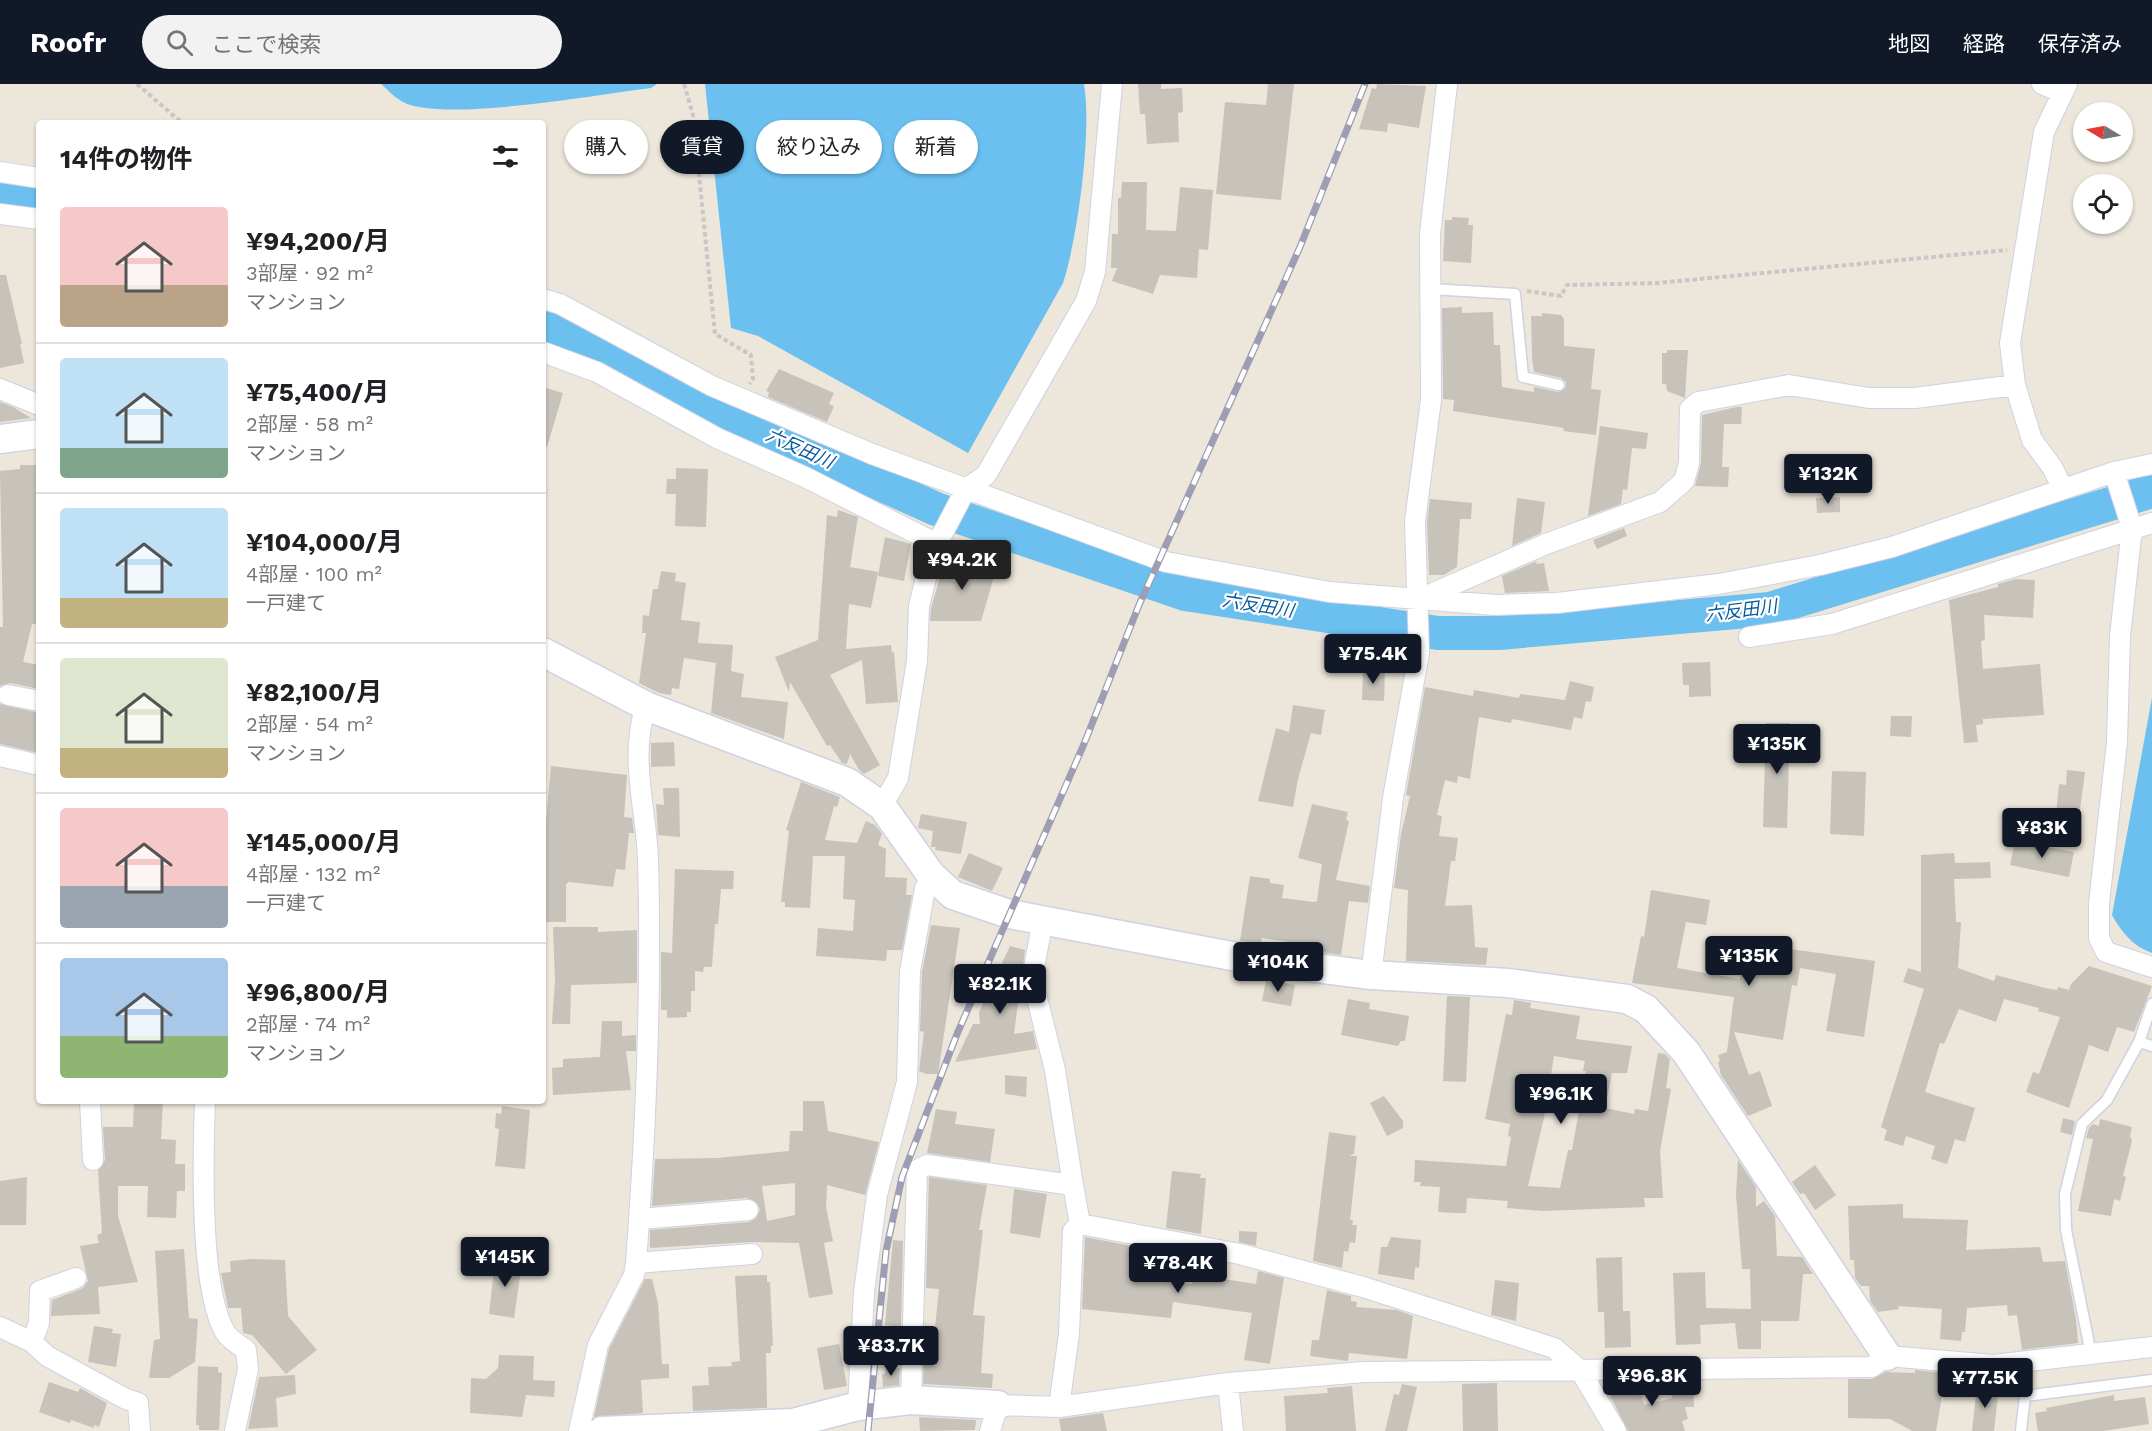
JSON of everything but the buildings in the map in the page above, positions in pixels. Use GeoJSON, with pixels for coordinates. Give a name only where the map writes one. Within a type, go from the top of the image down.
{"type":"FeatureCollection","features":[{"type":"Feature","properties":{"kind":"street"},"geometry":{"type":"LineString","coordinates":[[882,806],[898,778],[917,662],[919,606],[938,540],[964,492],[986,475],[1086,301],[1095,272],[1112,84]]}},
{"type":"Feature","properties":{"kind":"street"},"geometry":{"type":"LineString","coordinates":[[1371,975],[1393,798],[1419,653],[1415,521],[1431,400],[1430,234],[1447,84]]}},
{"type":"Feature","properties":{"kind":"street"},"geometry":{"type":"LineString","coordinates":[[2042,84],[2064,88],[2044,132],[2010,343],[2015,385],[2032,440],[2052,466],[2063,489]]}},
{"type":"Feature","properties":{"kind":"street"},"geometry":{"type":"LineString","coordinates":[[0,172],[36,178]]}},
{"type":"Feature","properties":{"kind":"street"},"geometry":{"type":"LineString","coordinates":[[0,214],[36,219]]}},
{"type":"Feature","properties":{"kind":"street"},"geometry":{"type":"LineString","coordinates":[[546,300],[560,304],[712,386],[964,492],[1167,562],[1329,592],[1495,605],[1557,603],[1719,584],[1820,565],[1892,547],[2063,489],[2152,464]]}},
{"type":"Feature","properties":{"kind":"street"},"geometry":{"type":"LineString","coordinates":[[546,353],[597,372],[717,438],[938,540]]}},
{"type":"Feature","properties":{"kind":"street"},"geometry":{"type":"LineString","coordinates":[[1419,599],[1546,544],[1660,502],[1684,481],[1689,463],[1690,409],[1698,402],[1789,385],[1869,398],[1914,398],[2015,385]]}},
{"type":"Feature","properties":{"kind":"street"},"geometry":{"type":"LineString","coordinates":[[0,389],[36,404]]}},
{"type":"Feature","properties":{"kind":"street"},"geometry":{"type":"LineString","coordinates":[[0,439],[36,434]]}},
{"type":"Feature","properties":{"kind":"street"},"geometry":{"type":"LineString","coordinates":[[2115,475],[2130,524],[2120,636],[2117,742],[2099,903],[2100,938],[2106,951],[2152,967]]}},
{"type":"Feature","properties":{"kind":"street"},"geometry":{"type":"LineString","coordinates":[[1749,637],[1832,624],[2130,524],[2152,523]]}},
{"type":"Feature","properties":{"kind":"street"},"geometry":{"type":"LineString","coordinates":[[546,654],[646,706],[848,782],[882,806],[931,875],[953,895],[1009,914],[1253,960],[1371,975],[1508,983],[1627,999],[1646,1010],[1686,1052],[1887,1356]]}},
{"type":"Feature","properties":{"kind":"street"},"geometry":{"type":"LineString","coordinates":[[8,695],[36,700]]}},
{"type":"Feature","properties":{"kind":"street"},"geometry":{"type":"LineString","coordinates":[[579,1431],[598,1345],[634,1275],[636,1263],[648,1093],[648,857],[637,762],[641,722],[646,706]]}},
{"type":"Feature","properties":{"kind":"street"},"geometry":{"type":"LineString","coordinates":[[0,756],[36,764]]}},
{"type":"Feature","properties":{"kind":"street"},"geometry":{"type":"LineString","coordinates":[[858,1406],[864,1292],[877,1195],[907,1082],[910,971],[925,890],[931,875]]}},
{"type":"Feature","properties":{"kind":"street"},"geometry":{"type":"LineString","coordinates":[[1043,920],[1032,978],[1055,1070],[1080,1224]]}},
{"type":"Feature","properties":{"kind":"street"},"geometry":{"type":"LineString","coordinates":[[90,1104],[93,1160]]}},
{"type":"Feature","properties":{"kind":"street"},"geometry":{"type":"LineString","coordinates":[[205,1104],[202,1164],[208,1259],[217,1313],[226,1334],[246,1350],[248,1369],[235,1431]]}},
{"type":"Feature","properties":{"kind":"street"},"geometry":{"type":"LineString","coordinates":[[911,1400],[917,1170],[927,1165],[1073,1185]]}},
{"type":"Feature","properties":{"kind":"street"},"geometry":{"type":"LineString","coordinates":[[640,1219],[748,1210]]}},
{"type":"Feature","properties":{"kind":"street"},"geometry":{"type":"LineString","coordinates":[[1080,1224],[1240,1254],[1363,1287],[1554,1348],[1580,1370],[1616,1431]]}},
{"type":"Feature","properties":{"kind":"street"},"geometry":{"type":"LineString","coordinates":[[1059,1407],[1068,1334],[1073,1231],[1080,1224]]}},
{"type":"Feature","properties":{"kind":"street"},"geometry":{"type":"LineString","coordinates":[[636,1263],[752,1254]]}},
{"type":"Feature","properties":{"kind":"street"},"geometry":{"type":"LineString","coordinates":[[32,1342],[39,1323],[39,1291],[76,1278]]}},
{"type":"Feature","properties":{"kind":"street"},"geometry":{"type":"LineString","coordinates":[[0,1327],[32,1342],[47,1356],[126,1399],[138,1402],[140,1431]]}},
{"type":"Feature","properties":{"kind":"street"},"geometry":{"type":"LineString","coordinates":[[602,1431],[793,1423],[858,1406],[911,1400],[994,1418],[1228,1383],[1364,1372],[1872,1367],[1887,1356],[1992,1365],[2152,1347]]}},
{"type":"Feature","properties":{"kind":"street"},"geometry":{"type":"LineString","coordinates":[[1228,1383],[1233,1431]]}},
{"type":"Feature","properties":{"kind":"lane"},"geometry":{"type":"LineString","coordinates":[[1430,290],[1515,294],[1523,377],[1559,385]]}},
{"type":"Feature","properties":{"kind":"lane"},"geometry":{"type":"LineString","coordinates":[[2091,1354],[2066,1230],[2065,1194],[2082,1124],[2108,1100],[2139,1042],[2152,1004]]}},
{"type":"Feature","properties":{"kind":"lane"},"geometry":{"type":"LineString","coordinates":[[2139,1042],[2152,1046]]}},
{"type":"Feature","properties":{"kind":"lane"},"geometry":{"type":"LineString","coordinates":[[2021,1431],[2025,1396],[2152,1380]]}},
{"type":"Feature","properties":{"kind":"path"},"geometry":{"type":"LineString","coordinates":[[137,84],[179,120]]}},
{"type":"Feature","properties":{"kind":"path"},"geometry":{"type":"LineString","coordinates":[[684,84],[693,115],[715,334],[751,355],[753,379],[741,399]]}},
{"type":"Feature","properties":{"kind":"path"},"geometry":{"type":"LineString","coordinates":[[1515,294],[1525,291],[1561,296],[1567,285],[1657,283],[2026,248]]}},
{"type":"Feature","properties":{"kind":"water"},"geometry":{"type":"Polygon","coordinates":[[[381,84],[657,84],[651,88],[561,101],[451,110],[423,108],[403,102],[381,84]]]}},
{"type":"Feature","properties":{"kind":"water"},"geometry":{"type":"Polygon","coordinates":[[[705,84],[1084,84],[1086,128],[1082,184],[1074,239],[1063,283],[968,453],[758,336],[731,328],[715,174],[744,174],[744,120],[709,120],[705,84]]]}},
{"type":"Feature","properties":{"kind":"water"},"geometry":{"type":"Polygon","coordinates":[[[2152,698],[2152,953],[2139,947],[2129,938],[2112,915],[2152,698]]]}},
{"type":"Feature","properties":{"kind":"waterway","name":"六反田川"},"geometry":{"type":"LineString","coordinates":[[0,194],[36,200]]}},
{"type":"Feature","properties":{"kind":"waterway","name":"六反田川"},"geometry":{"type":"LineString","coordinates":[[546,328],[589,341],[743,422],[936,509],[1185,594],[1438,633],[1499,633],[1770,609],[2152,491]]}},
{"type":"Feature","properties":{"kind":"railway"},"geometry":{"type":"LineString","coordinates":[[868,1431],[886,1251],[902,1177],[957,1034],[1084,744],[1139,605],[1300,247],[1365,84]]}}]}
